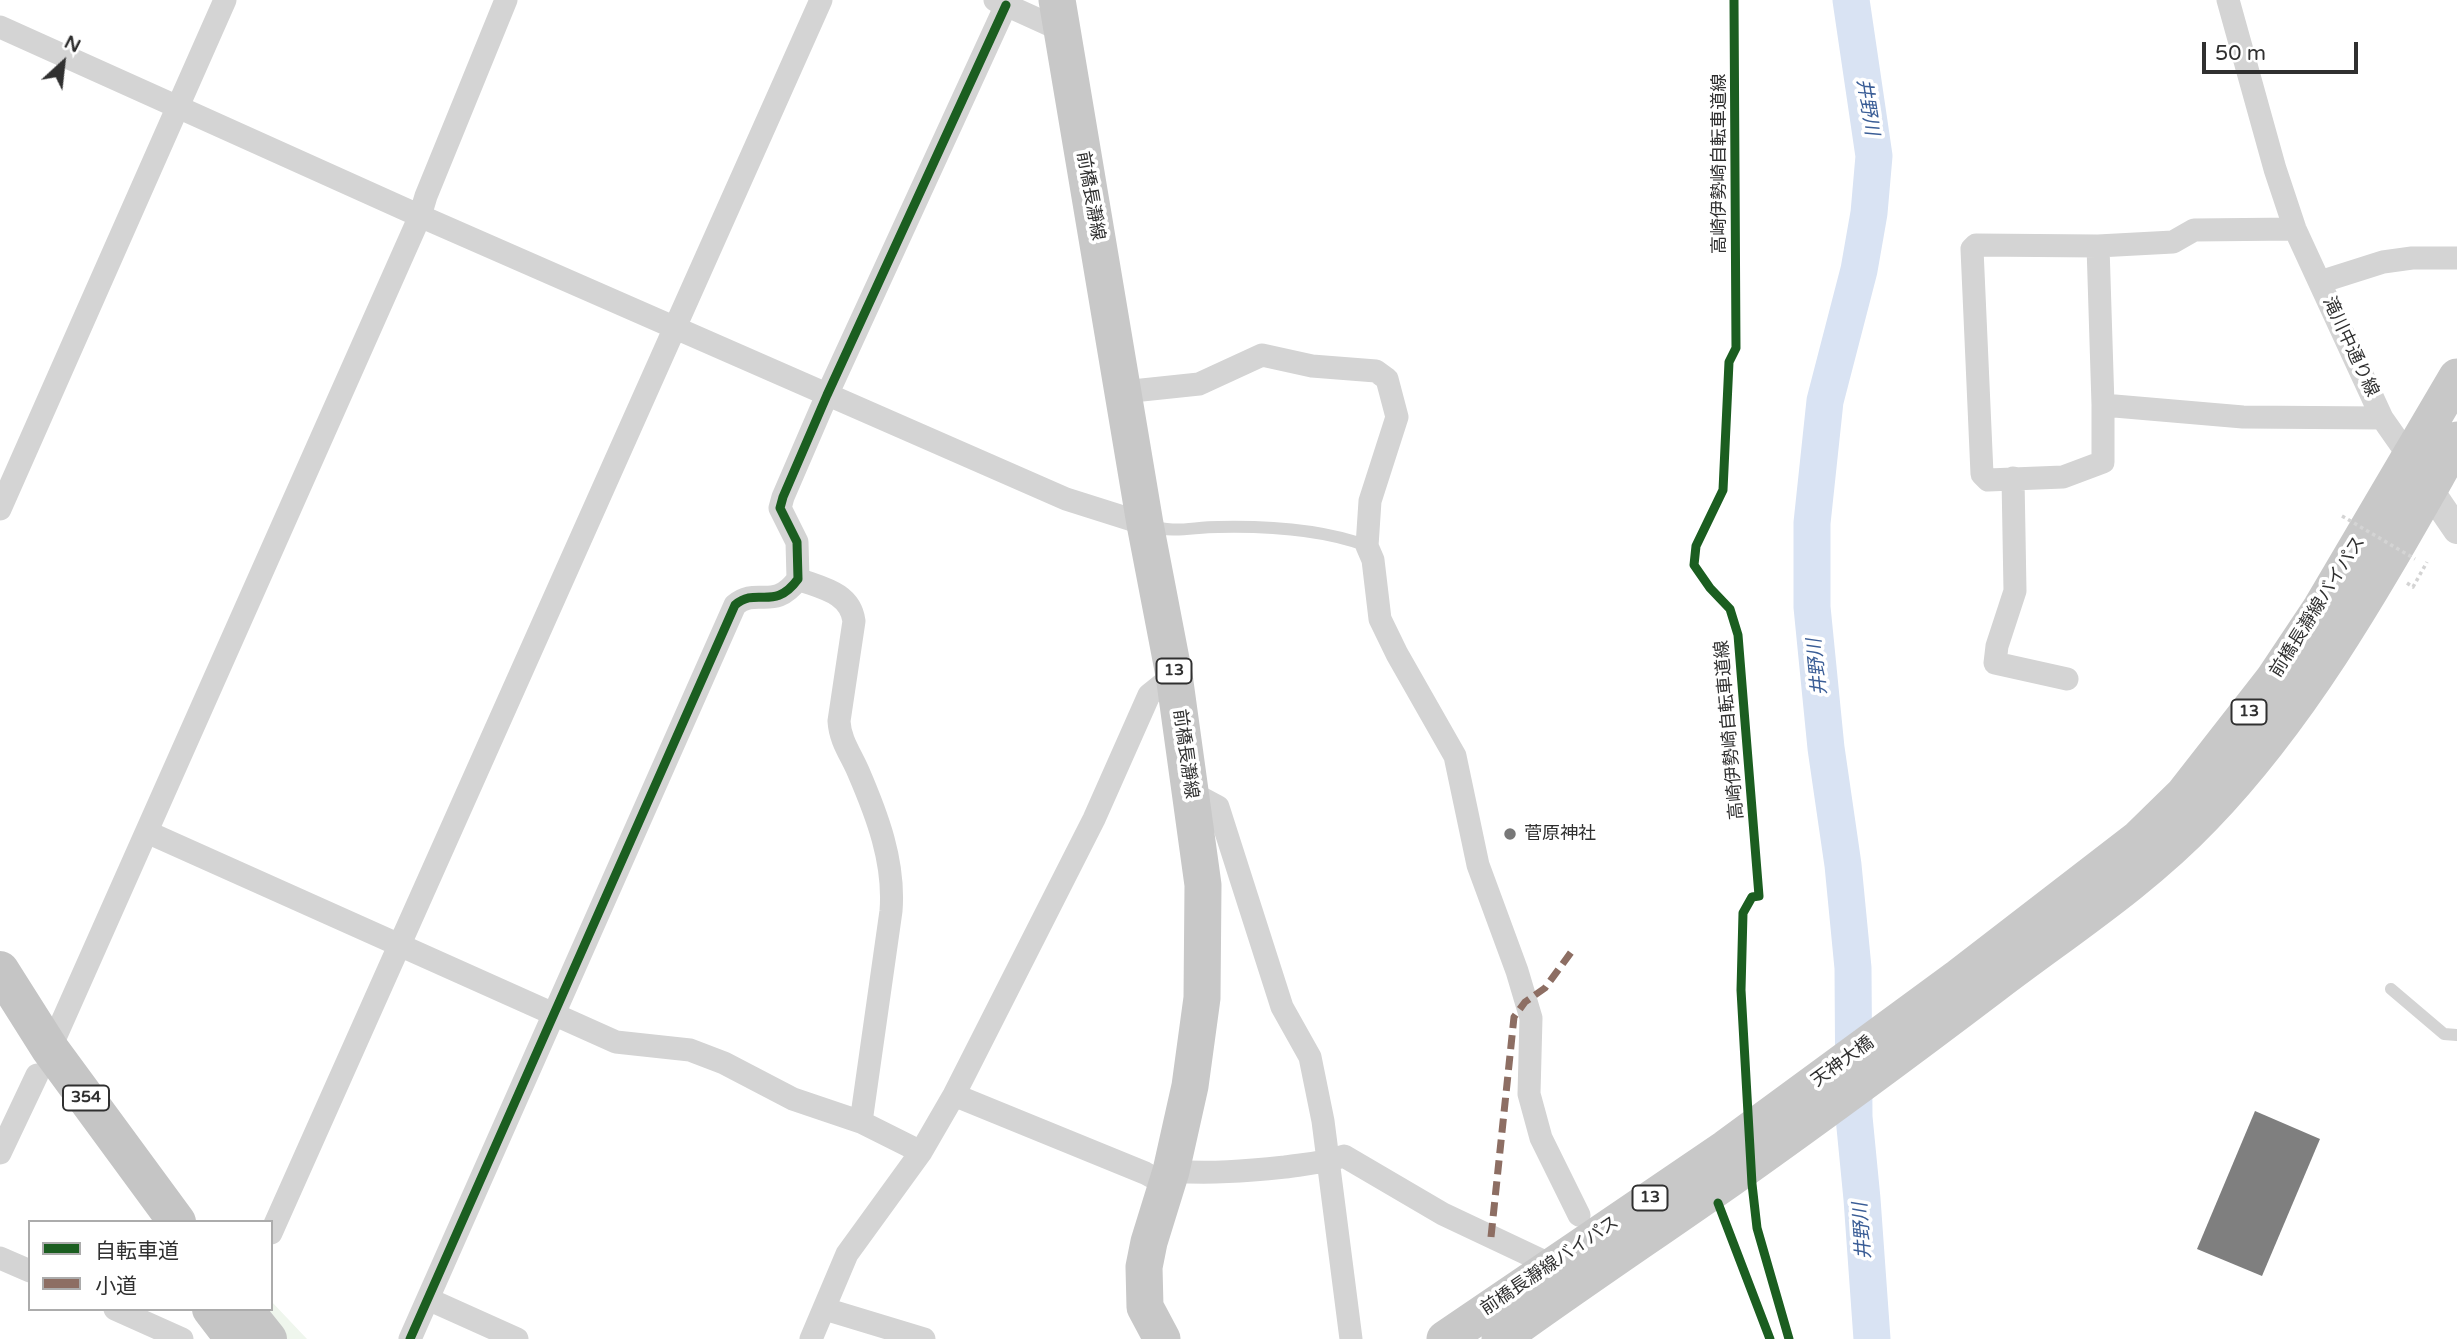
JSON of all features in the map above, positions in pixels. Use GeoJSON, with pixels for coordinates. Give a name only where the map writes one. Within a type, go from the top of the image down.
{"type":"FeatureCollection","features":[{"type":"Feature","properties":{"kind":"highway","name":"354"},"geometry":{"type":"LineString","coordinates":[[0,970],[43,1062],[143,1220]]}},
{"type":"Feature","properties":{"kind":"highway","name":"354"},"geometry":{"type":"LineString","coordinates":[[0,1019],[43,1062],[175,1220]]}},
{"type":"Feature","properties":{"kind":"highway"},"geometry":{"type":"LineString","coordinates":[[228,1325],[268,1339]]}},
{"type":"Feature","properties":{"kind":"main road","name":"前橋長瀞線"},"geometry":{"type":"LineString","coordinates":[[1059,15],[1145,524],[1174,675],[1203,885],[1202,998],[1190,1086],[1169,1178],[1144,1267],[1145,1307],[1158,1338]]}},
{"type":"Feature","properties":{"kind":"main road","name":"前橋長瀞線バイパス"},"geometry":{"type":"LineString","coordinates":[[1961,993],[2138,839],[2184,794],[2273,680],[2321,608],[2457,377]]}},
{"type":"Feature","properties":{"kind":"main road","name":"前橋長瀞線バイパス"},"geometry":{"type":"LineString","coordinates":[[1961,993],[2158,861],[2212,807],[2262,751],[2301,699],[2349,624],[2457,440]]}},
{"type":"Feature","properties":{"kind":"main road","name":"天神大橋"},"geometry":{"type":"LineString","coordinates":[[1728,1163],[1961,993]]}},
{"type":"Feature","properties":{"kind":"main road","name":"前橋長瀞線バイパス"},"geometry":{"type":"LineString","coordinates":[[1445,1339],[1551,1265],[1728,1163]]}},
{"type":"Feature","properties":{"kind":"main road","name":"前橋長瀞線バイパス"},"geometry":{"type":"LineString","coordinates":[[1500,1339],[1595,1270],[1728,1163]]}},
{"type":"Feature","properties":{"kind":"street"},"geometry":{"type":"LineString","coordinates":[[0,509],[225,0]]}},
{"type":"Feature","properties":{"kind":"street"},"geometry":{"type":"LineString","coordinates":[[0,1153],[147,831],[420,216],[506,0]]}},
{"type":"Feature","properties":{"kind":"street"},"geometry":{"type":"LineString","coordinates":[[273,1229],[821,0]]}},
{"type":"Feature","properties":{"kind":"street"},"geometry":{"type":"LineString","coordinates":[[2228,0],[2275,169],[2295,229],[2320,282]]}},
{"type":"Feature","properties":{"kind":"street"},"geometry":{"type":"LineString","coordinates":[[410,1339],[735,605],[750,597],[774,598],[783,594],[798,579],[797,542],[780,508],[783,497],[1001,2],[1059,15]]}},
{"type":"Feature","properties":{"kind":"street"},"geometry":{"type":"LineString","coordinates":[[0,27],[420,216],[1066,499],[1145,524]]}},
{"type":"Feature","properties":{"kind":"street"},"geometry":{"type":"LineString","coordinates":[[2098,246],[2103,462],[2063,477],[1988,480],[1982,474],[1972,249],[1976,245],[2098,246],[2173,242],[2194,230],[2295,229]]}},
{"type":"Feature","properties":{"kind":"street","name":"滝川中通り線"},"geometry":{"type":"LineString","coordinates":[[2457,258],[2412,258],[2383,262],[2320,282],[2382,418],[2457,530]]}},
{"type":"Feature","properties":{"kind":"street"},"geometry":{"type":"LineString","coordinates":[[1123,392],[1199,384],[1262,355],[1312,366],[1376,371],[1387,379],[1397,417],[1370,501],[1367,546],[1373,559],[1380,619],[1396,654],[1455,756],[1478,865],[1517,971],[1531,1018],[1529,1094],[1541,1138],[1579,1215]]}},
{"type":"Feature","properties":{"kind":"street"},"geometry":{"type":"LineString","coordinates":[[2103,405],[2243,417],[2382,418]]}},
{"type":"Feature","properties":{"kind":"street"},"geometry":{"type":"LineString","coordinates":[[2013,478],[2015,592],[1997,646],[1995,663],[2067,679]]}},
{"type":"Feature","properties":{"kind":"street"},"geometry":{"type":"LineString","coordinates":[[798,579],[836,594],[852,608],[854,621],[839,721],[840,734],[857,769],[886,848],[890,870],[891,911],[861,1122]]}},
{"type":"Feature","properties":{"kind":"street"},"geometry":{"type":"LineString","coordinates":[[811,1339],[847,1254],[921,1152],[954,1095],[1094,819],[1149,695],[1174,675]]}},
{"type":"Feature","properties":{"kind":"street"},"geometry":{"type":"LineString","coordinates":[[1190,792],[1218,807],[1282,1007],[1310,1057],[1323,1121],[1326,1163],[1351,1339]]}},
{"type":"Feature","properties":{"kind":"street"},"geometry":{"type":"LineString","coordinates":[[147,831],[616,1042],[690,1050],[724,1063],[793,1099],[861,1122],[921,1152]]}},
{"type":"Feature","properties":{"kind":"street"},"geometry":{"type":"LineString","coordinates":[[954,1095],[1145,1173],[1169,1178],[1326,1163],[1344,1156],[1443,1214],[1551,1265]]}},
{"type":"Feature","properties":{"kind":"street"},"geometry":{"type":"LineString","coordinates":[[0,1258],[28,1270]]}},
{"type":"Feature","properties":{"kind":"street"},"geometry":{"type":"LineString","coordinates":[[428,1299],[517,1339]]}},
{"type":"Feature","properties":{"kind":"street"},"geometry":{"type":"LineString","coordinates":[[825,1309],[924,1339]]}},
{"type":"Feature","properties":{"kind":"street"},"geometry":{"type":"LineString","coordinates":[[120,1311],[183,1339]]}},
{"type":"Feature","properties":{"kind":"lane"},"geometry":{"type":"LineString","coordinates":[[1145,524],[1164,531],[1261,526],[1350,539],[1367,546]]}},
{"type":"Feature","properties":{"kind":"lane"},"geometry":{"type":"LineString","coordinates":[[2391,989],[2444,1034],[2457,1035]]}},
{"type":"Feature","properties":{"kind":"path"},"geometry":{"type":"LineString","coordinates":[[2342,516],[2415,559]]}},
{"type":"Feature","properties":{"kind":"path"},"geometry":{"type":"LineString","coordinates":[[2413,587],[2427,562]]}},
{"type":"Feature","properties":{"kind":"shaded area"},"geometry":{"type":"Polygon","coordinates":[[[273,1303],[307,1339],[282,1339],[260,1311],[273,1311],[273,1303]]]}},
{"type":"Feature","properties":{"kind":"building"},"geometry":{"type":"Polygon","coordinates":[[[2255,1111],[2320,1139],[2262,1276],[2197,1249],[2255,1111]]]}},
{"type":"Feature","properties":{"kind":"waterway","name":"井野川"},"geometry":{"type":"LineString","coordinates":[[1851,0],[1874,156],[1869,213],[1859,270],[1825,401],[1812,523],[1812,607],[1853,968],[1854,1117],[1872,1339]]}},
{"type":"Feature","properties":{"kind":"marked path"},"geometry":{"type":"LineString","coordinates":[[1491,1237],[1514,1017],[1525,1002],[1545,988],[1572,951]]}},
{"type":"Feature","properties":{"kind":"cycle path","name":"高崎伊勢崎自転車道線"},"geometry":{"type":"LineString","coordinates":[[1734,0],[1736,348],[1729,362],[1723,490],[1696,546],[1694,565],[1710,588],[1730,609],[1738,635],[1759,896],[1752,897],[1743,913],[1741,990],[1752,1184],[1757,1228],[1789,1339]]}},
{"type":"Feature","properties":{"kind":"cycle path"},"geometry":{"type":"LineString","coordinates":[[410,1339],[735,605],[751,598],[781,594],[798,579],[797,542],[780,508],[783,497],[1006,5]]}},
{"type":"Feature","properties":{"kind":"cycle path"},"geometry":{"type":"LineString","coordinates":[[1718,1203],[1770,1339]]}},
{"type":"Feature","properties":{"kind":"place","name":"菅原神社"},"geometry":{"type":"Point","coordinates":[1510,834]}}]}
